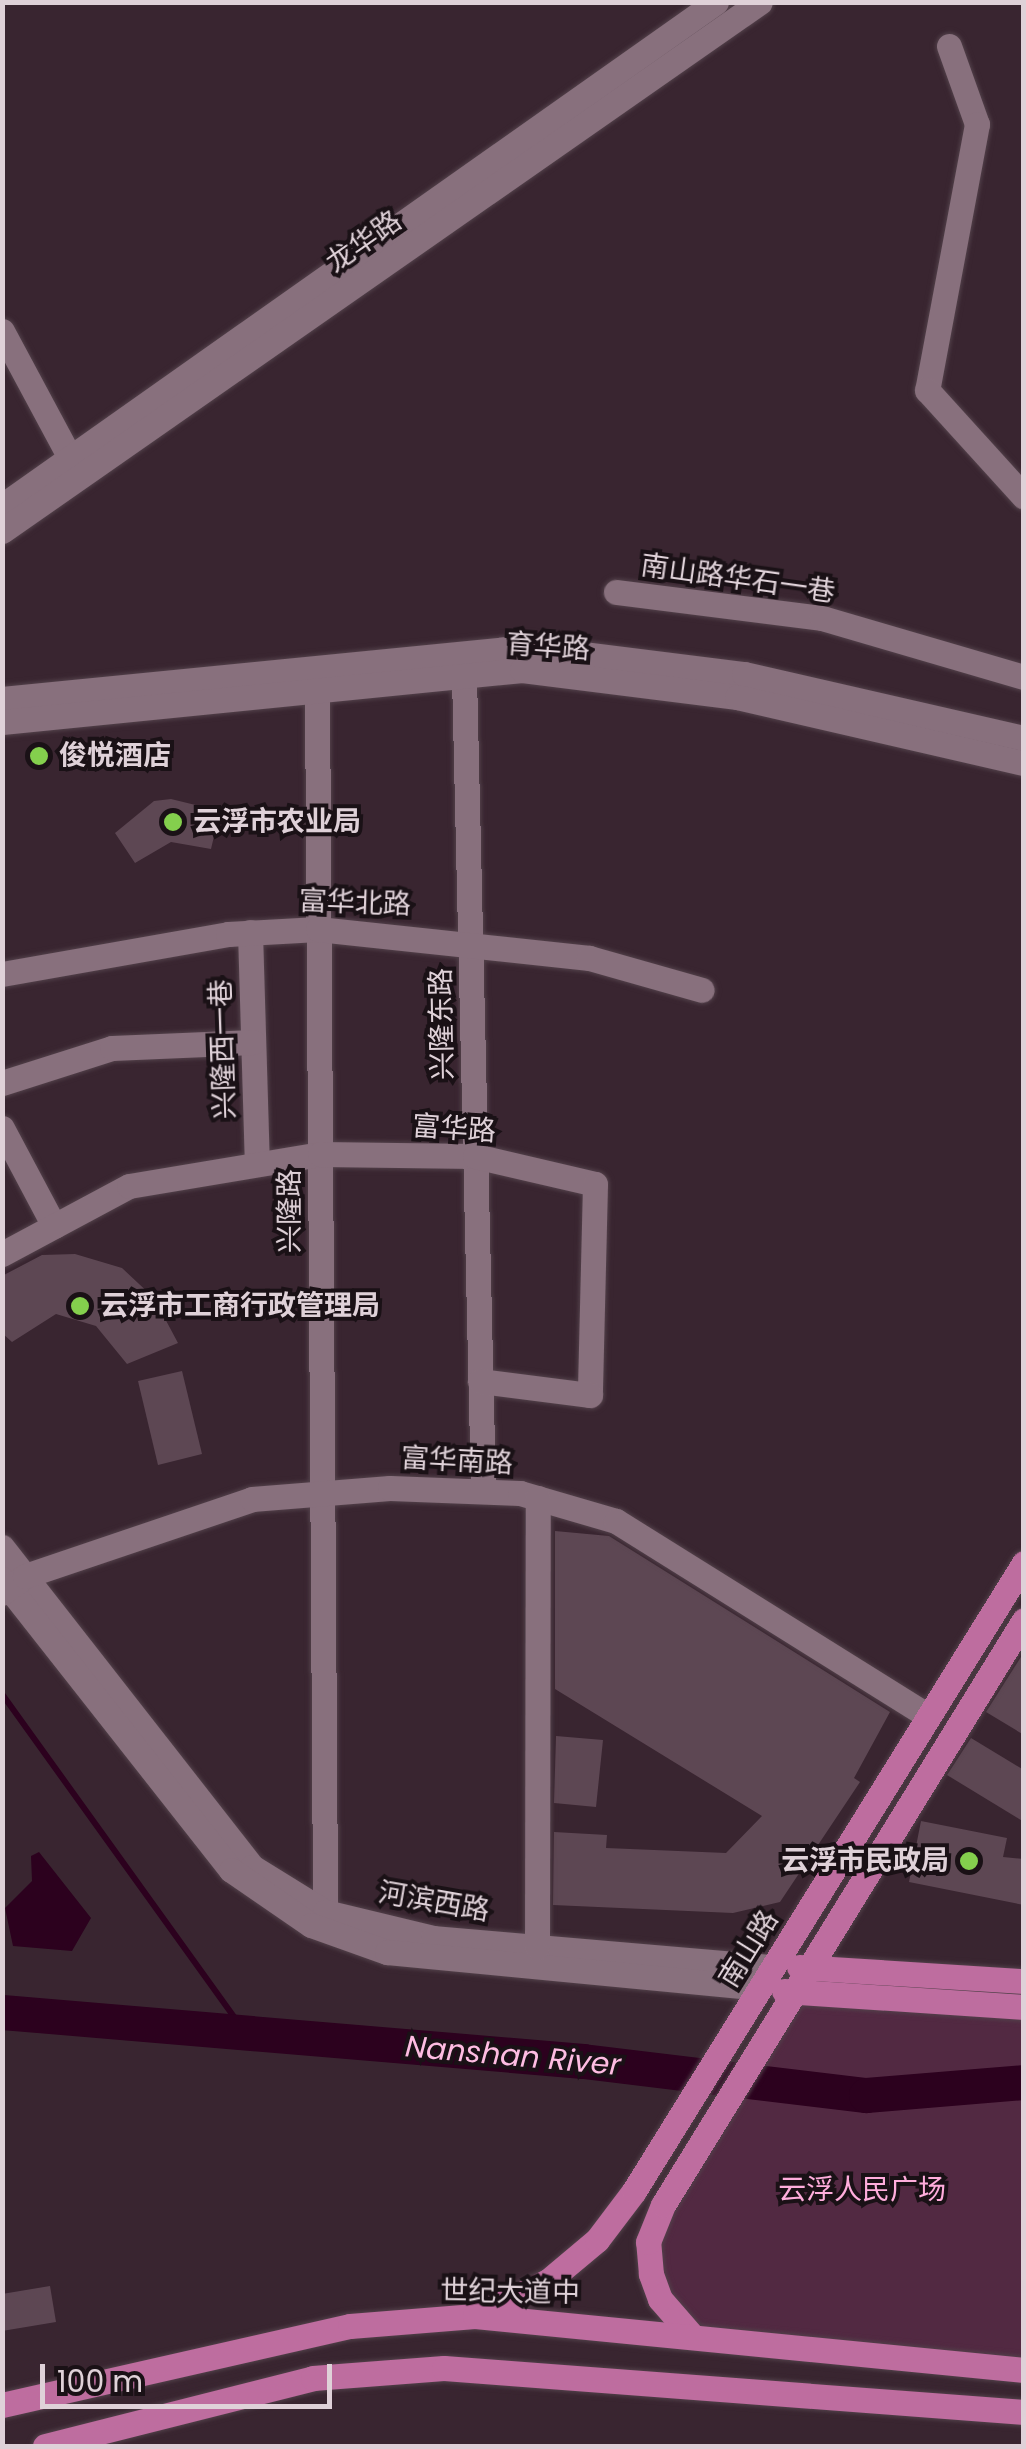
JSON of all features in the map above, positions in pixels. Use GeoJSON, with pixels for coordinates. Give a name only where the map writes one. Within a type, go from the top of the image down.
{"type":"FeatureCollection","features":[{"type":"Feature","properties":{"kind":"main road","name":"南山路"},"geometry":{"type":"LineString","coordinates":[[476,2316],[548,2281],[598,2240],[634,2191],[1024,1563]]}},
{"type":"Feature","properties":{"kind":"main road"},"geometry":{"type":"LineString","coordinates":[[693,2337],[651,2274],[648,2242],[663,2205],[1024,1620]]}},
{"type":"Feature","properties":{"kind":"main road","name":"河滨西路"},"geometry":{"type":"LineString","coordinates":[[766,1978],[812,1967],[1024,1981]]}},
{"type":"Feature","properties":{"kind":"main road","name":"河滨西路"},"geometry":{"type":"LineString","coordinates":[[766,1978],[797,1992],[1024,2006]]}},
{"type":"Feature","properties":{"kind":"main road","name":"世纪大道中"},"geometry":{"type":"LineString","coordinates":[[2,2405],[350,2326],[476,2316],[1024,2370]]}},
{"type":"Feature","properties":{"kind":"main road"},"geometry":{"type":"LineString","coordinates":[[45,2446],[314,2378],[444,2368],[1024,2412]]}},
{"type":"Feature","properties":{"kind":"street","name":"龙华路"},"geometry":{"type":"LineString","coordinates":[[2,506],[716,2]]}},
{"type":"Feature","properties":{"kind":"street","name":"龙华路"},"geometry":{"type":"LineString","coordinates":[[2,531],[760,2]]}},
{"type":"Feature","properties":{"kind":"street"},"geometry":{"type":"LineString","coordinates":[[949,46],[977,124],[927,390],[1024,497]]}},
{"type":"Feature","properties":{"kind":"street"},"geometry":{"type":"LineString","coordinates":[[2,332],[70,458]]}},
{"type":"Feature","properties":{"kind":"street","name":"南山路华石一巷"},"geometry":{"type":"LineString","coordinates":[[616,592],[822,618],[1024,676]]}},
{"type":"Feature","properties":{"kind":"street","name":"育华路"},"geometry":{"type":"LineString","coordinates":[[2,699],[527,647],[744,674],[1024,738]]}},
{"type":"Feature","properties":{"kind":"street","name":"育华路"},"geometry":{"type":"LineString","coordinates":[[2,722],[522,670],[737,697],[1024,764]]}},
{"type":"Feature","properties":{"kind":"street","name":"兴隆东路"},"geometry":{"type":"LineString","coordinates":[[464,676],[483,1492]]}},
{"type":"Feature","properties":{"kind":"street","name":"兴隆路"},"geometry":{"type":"LineString","coordinates":[[317,690],[325,1912]]}},
{"type":"Feature","properties":{"kind":"street","name":"富华北路"},"geometry":{"type":"LineString","coordinates":[[2,974],[250,932],[318,928],[470,939],[589,958],[702,990]]}},
{"type":"Feature","properties":{"kind":"street","name":"兴隆西一巷"},"geometry":{"type":"LineString","coordinates":[[250,932],[257,1164]]}},
{"type":"Feature","properties":{"kind":"street"},"geometry":{"type":"LineString","coordinates":[[2,1083],[112,1048],[253,1042]]}},
{"type":"Feature","properties":{"kind":"street"},"geometry":{"type":"LineString","coordinates":[[2,1128],[54,1226]]}},
{"type":"Feature","properties":{"kind":"street","name":"富华路"},"geometry":{"type":"LineString","coordinates":[[2,1254],[128,1186],[320,1154],[475,1156],[595,1184],[590,1395],[480,1381]]}},
{"type":"Feature","properties":{"kind":"street","name":"富华南路"},"geometry":{"type":"LineString","coordinates":[[10,1584],[252,1499],[322,1493],[483,1492],[538,1498],[616,1520],[928,1716]]}},
{"type":"Feature","properties":{"kind":"street"},"geometry":{"type":"LineString","coordinates":[[537,1947],[538,1498]]}},
{"type":"Feature","properties":{"kind":"street","name":"河滨西路"},"geometry":{"type":"LineString","coordinates":[[2,1547],[10,1584],[230,1870],[311,1924],[387,1952],[766,1978]]}},
{"type":"Feature","properties":{"kind":"street","name":"河滨西路"},"geometry":{"type":"LineString","coordinates":[[10,1584],[252,1867],[325,1912],[432,1938],[537,1947],[766,1978]]}},
{"type":"Feature","properties":{"kind":"green space","name":"云浮人民广场"},"geometry":{"type":"Polygon","coordinates":[[[797,1992],[1023,2007],[1023,2370],[693,2337],[651,2274],[663,2205],[797,1992]]]}},
{"type":"Feature","properties":{"kind":"shaded area"},"geometry":{"type":"Polygon","coordinates":[[[39,1852],[91,1918],[72,1951],[13,1946],[5,1908],[32,1881],[31,1856],[39,1852]]]}},
{"type":"Feature","properties":{"kind":"building","name":"云浮市农业局"},"geometry":{"type":"Polygon","coordinates":[[[171,799],[220,811],[211,849],[171,842],[135,863],[115,833],[154,801],[171,799]]]}},
{"type":"Feature","properties":{"kind":"building","name":"云浮市工商行政管理局"},"geometry":{"type":"Polygon","coordinates":[[[75,1254],[122,1268],[154,1298],[178,1343],[127,1364],[96,1326],[56,1314],[12,1342],[2,1333],[2,1276],[42,1255],[75,1254]]]}},
{"type":"Feature","properties":{"kind":"building"},"geometry":{"type":"Polygon","coordinates":[[[182,1371],[202,1454],[158,1465],[138,1381],[182,1371]]]}},
{"type":"Feature","properties":{"kind":"building"},"geometry":{"type":"Polygon","coordinates":[[[555,1531],[609,1536],[890,1712],[854,1778],[860,1782],[780,1902],[733,1913],[553,1905],[554,1832],[607,1835],[606,1848],[726,1853],[762,1816],[555,1689],[555,1531]]]}},
{"type":"Feature","properties":{"kind":"building"},"geometry":{"type":"Polygon","coordinates":[[[1024,1652],[1024,1735],[986,1712],[1024,1652]]]}},
{"type":"Feature","properties":{"kind":"building"},"geometry":{"type":"Polygon","coordinates":[[[556,1736],[603,1740],[596,1807],[554,1803],[556,1736]]]}},
{"type":"Feature","properties":{"kind":"building"},"geometry":{"type":"Polygon","coordinates":[[[971,1738],[1024,1770],[1024,1822],[947,1775],[971,1738]]]}},
{"type":"Feature","properties":{"kind":"building"},"geometry":{"type":"Polygon","coordinates":[[[921,1821],[1007,1838],[1003,1857],[1024,1859],[1024,1905],[909,1882],[921,1821]]]}},
{"type":"Feature","properties":{"kind":"building"},"geometry":{"type":"Polygon","coordinates":[[[50,2286],[56,2322],[2,2331],[2,2294],[50,2286]]]}},
{"type":"Feature","properties":{"kind":"waterway"},"geometry":{"type":"LineString","coordinates":[[2,1694],[249,2038]]}},
{"type":"Feature","properties":{"kind":"waterway","name":"Nanshan River"},"geometry":{"type":"LineString","coordinates":[[2,2012],[583,2061],[866,2095],[1024,2082]]}},
{"type":"Feature","properties":{"kind":"place","name":"俊悦酒店"},"geometry":{"type":"Point","coordinates":[39,756]}},
{"type":"Feature","properties":{"kind":"place","name":"云浮市农业局"},"geometry":{"type":"Point","coordinates":[173,822]}},
{"type":"Feature","properties":{"kind":"place","name":"云浮市工商行政管理局"},"geometry":{"type":"Point","coordinates":[80,1306]}},
{"type":"Feature","properties":{"kind":"place","name":"云浮市民政局"},"geometry":{"type":"Point","coordinates":[969,1861]}}]}
